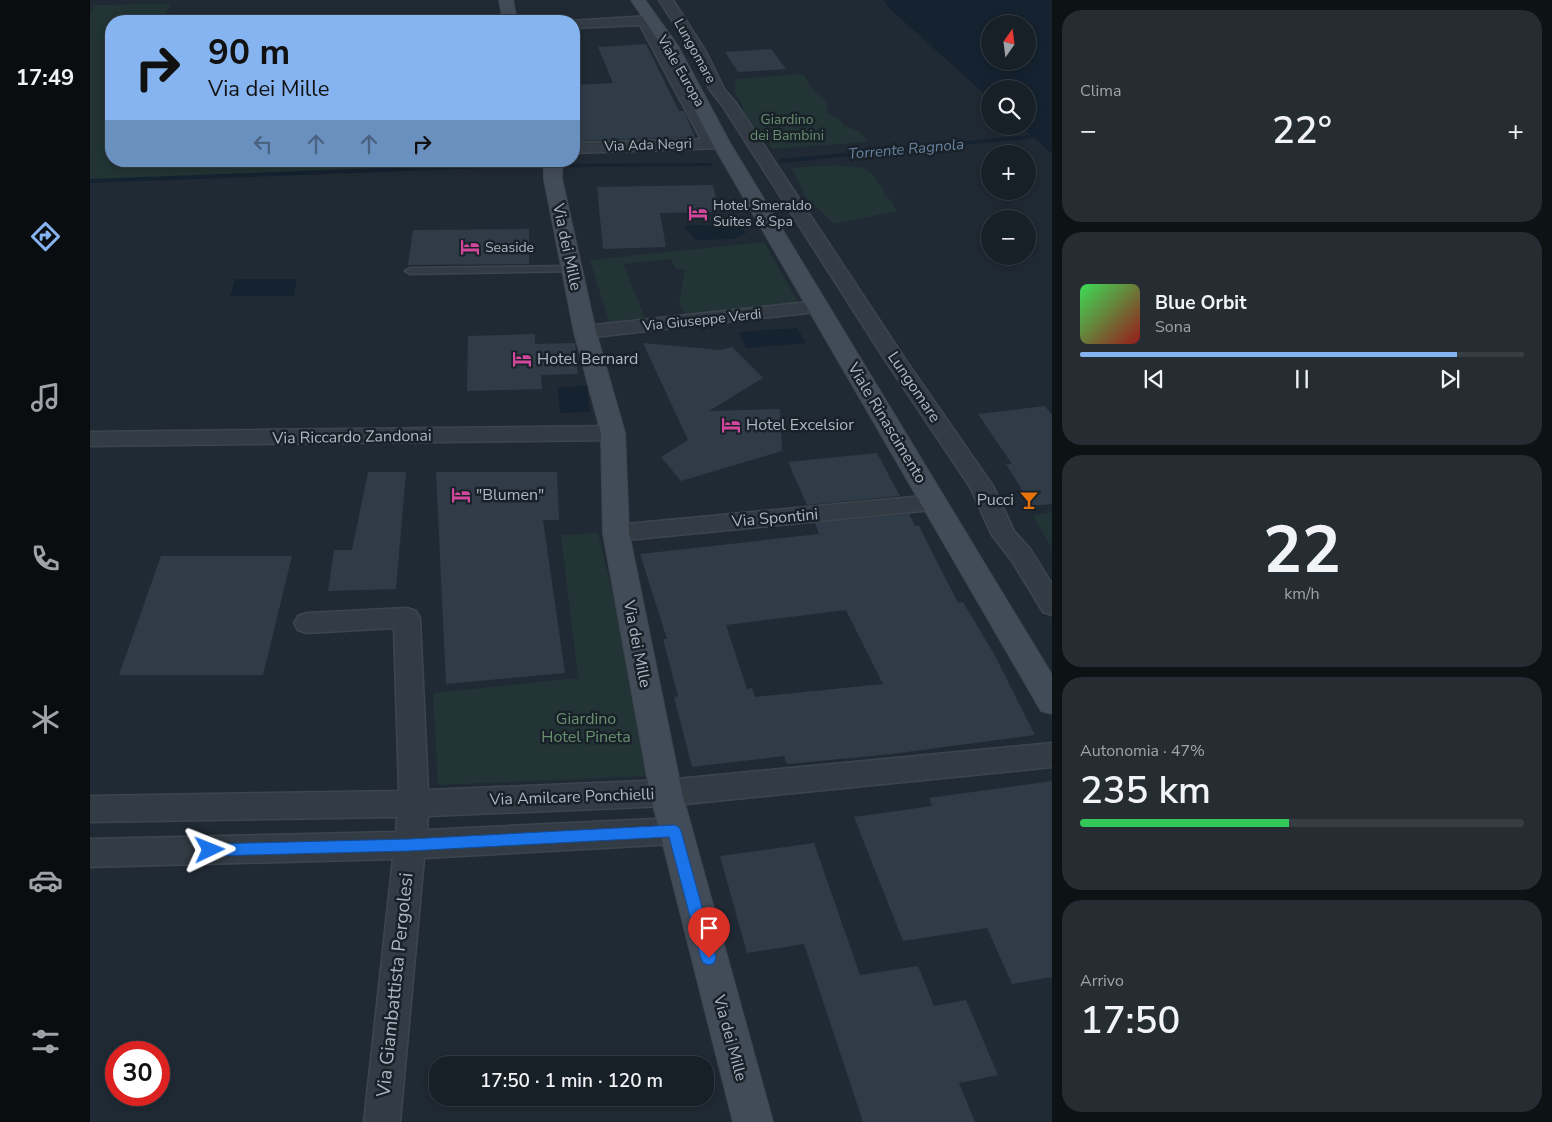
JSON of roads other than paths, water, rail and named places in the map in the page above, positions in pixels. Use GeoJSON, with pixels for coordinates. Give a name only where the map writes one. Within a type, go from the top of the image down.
{"type":"FeatureCollection","features":[{"type":"Feature","properties":{"kind":"street"},"geometry":{"type":"LineString","coordinates":[[506,0],[509,15]]}},
{"type":"Feature","properties":{"kind":"street","name":"Viale Europa"},"geometry":{"type":"LineString","coordinates":[[638,0],[648,21],[670,46],[714,140]]}},
{"type":"Feature","properties":{"kind":"street","name":"Lungomare"},"geometry":{"type":"LineString","coordinates":[[666,0],[699,52],[717,90],[728,103],[757,151],[981,486],[1004,535],[1021,555],[1052,605]]}},
{"type":"Feature","properties":{"kind":"street"},"geometry":{"type":"LineString","coordinates":[[580,24],[648,21]]}},
{"type":"Feature","properties":{"kind":"street","name":"Via Ada Negri"},"geometry":{"type":"LineString","coordinates":[[580,148],[714,140]]}},
{"type":"Feature","properties":{"kind":"street","name":"Viale Rinascimento"},"geometry":{"type":"LineString","coordinates":[[714,140],[818,307],[1052,702]]}},
{"type":"Feature","properties":{"kind":"street","name":"Via dei Mille"},"geometry":{"type":"LineString","coordinates":[[553,170],[585,332],[614,433],[612,448],[616,533],[666,793],[674,831],[752,1122]]}},
{"type":"Feature","properties":{"kind":"street","name":"Via Giuseppe Verdi"},"geometry":{"type":"LineString","coordinates":[[585,332],[818,307]]}},
{"type":"Feature","properties":{"kind":"street","name":"Via Riccardo Zandonai"},"geometry":{"type":"LineString","coordinates":[[90,440],[614,433]]}},
{"type":"Feature","properties":{"kind":"street","name":"Via Spontini"},"geometry":{"type":"LineString","coordinates":[[616,533],[934,503]]}},
{"type":"Feature","properties":{"kind":"street","name":"Via Giambattista Pergolesi"},"geometry":{"type":"LineString","coordinates":[[307,622],[407,618],[414,804],[382,1122]]}},
{"type":"Feature","properties":{"kind":"street","name":"Via Amilcare Ponchielli"},"geometry":{"type":"LineString","coordinates":[[90,810],[414,804],[666,793],[1052,755]]}},
{"type":"Feature","properties":{"kind":"street"},"geometry":{"type":"LineString","coordinates":[[90,853],[409,845],[674,831]]}},
{"type":"Feature","properties":{"kind":"lane"},"geometry":{"type":"LineString","coordinates":[[410,271],[572,269]]}},
{"type":"Feature","properties":{"kind":"water"},"geometry":{"type":"Polygon","coordinates":[[[883,0],[1052,0],[1052,154],[1031,135],[1036,135],[1036,80],[981,80],[981,91],[889,8],[883,0]]]}},
{"type":"Feature","properties":{"kind":"water"},"geometry":{"type":"Polygon","coordinates":[[[684,226],[741,228],[746,233],[734,239],[696,240],[684,226]]]}},
{"type":"Feature","properties":{"kind":"water"},"geometry":{"type":"Polygon","coordinates":[[[235,279],[297,279],[294,296],[230,296],[235,279]]]}},
{"type":"Feature","properties":{"kind":"water"},"geometry":{"type":"Polygon","coordinates":[[[797,328],[806,343],[746,348],[739,332],[797,328]]]}},
{"type":"Feature","properties":{"kind":"water"},"geometry":{"type":"Polygon","coordinates":[[[587,386],[590,412],[560,413],[558,387],[587,386]]]}},
{"type":"Feature","properties":{"kind":"waterway","name":"Torrente Ragnola"},"geometry":{"type":"LineString","coordinates":[[781,161],[1032,137]]}},
{"type":"Feature","properties":{"kind":"waterway","name":"Torrente Ragnola"},"geometry":{"type":"LineString","coordinates":[[580,166],[710,165]]}},
{"type":"Feature","properties":{"kind":"waterway","name":"Torrente Ragnola"},"geometry":{"type":"LineString","coordinates":[[90,181],[459,167]]}},
{"type":"Feature","properties":{"kind":"place","name":"Hotel Smeraldo Suites & Spa"},"geometry":{"type":"Point","coordinates":[698,213]}},
{"type":"Feature","properties":{"kind":"place","name":"Seaside"},"geometry":{"type":"Point","coordinates":[470,247]}},
{"type":"Feature","properties":{"kind":"place","name":"Hotel Bernard"},"geometry":{"type":"Point","coordinates":[522,359]}},
{"type":"Feature","properties":{"kind":"place","name":"Hotel Excelsior"},"geometry":{"type":"Point","coordinates":[731,425]}},
{"type":"Feature","properties":{"kind":"place","name":"\"Blumen\""},"geometry":{"type":"Point","coordinates":[461,495]}},
{"type":"Feature","properties":{"kind":"place","name":"Pucci"},"geometry":{"type":"Point","coordinates":[1029,500]}},
{"type":"Feature","properties":{"kind":"park label","name":"Giardino dei Bambini"},"geometry":{"type":"Point","coordinates":[787,128]}},
{"type":"Feature","properties":{"kind":"park label","name":"Giardino Hotel Pineta"},"geometry":{"type":"Point","coordinates":[586,728]}}]}
